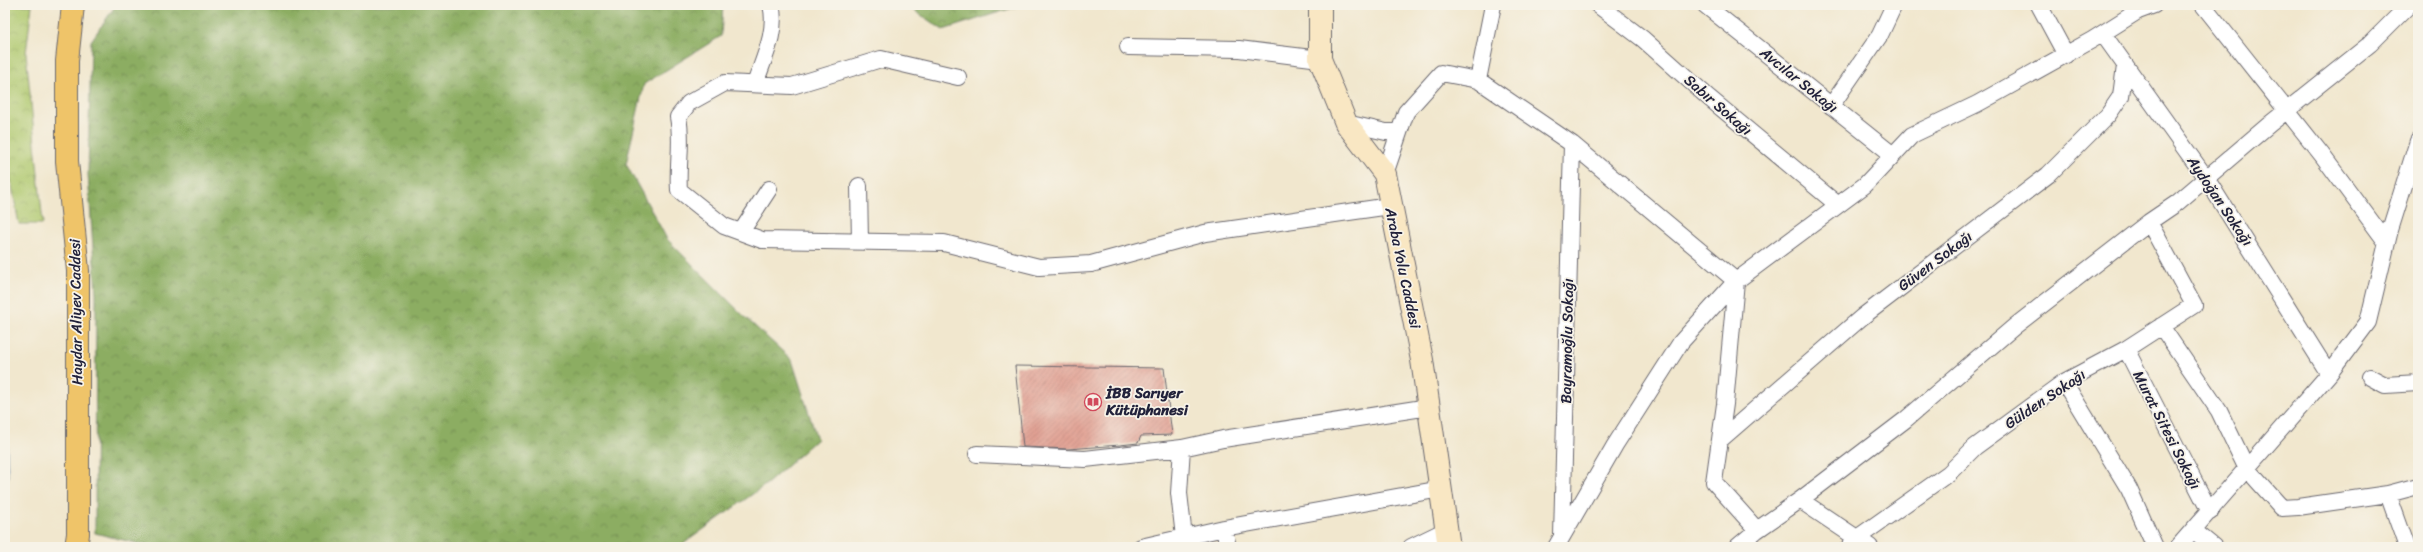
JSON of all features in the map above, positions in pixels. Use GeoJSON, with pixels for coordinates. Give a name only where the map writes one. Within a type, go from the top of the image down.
{"type":"FeatureCollection","features":[{"type":"Feature","properties":{"kind":"main road","name":"Haydar Aliyev Caddesi"},"geometry":{"type":"LineString","coordinates":[[73,5],[67,62],[66,161],[78,271],[78,526],[76,547]]}},
{"type":"Feature","properties":{"kind":"street"},"geometry":{"type":"LineString","coordinates":[[755,84],[770,40],[774,17],[771,5]]}},
{"type":"Feature","properties":{"kind":"street","name":"Araba Yolu Caddesi"},"geometry":{"type":"LineString","coordinates":[[1320,5],[1320,59],[1346,123],[1385,174],[1390,206],[1422,360],[1447,538]]}},
{"type":"Feature","properties":{"kind":"street"},"geometry":{"type":"LineString","coordinates":[[1478,80],[1494,5]]}},
{"type":"Feature","properties":{"kind":"street","name":"Sabır Sokağı"},"geometry":{"type":"LineString","coordinates":[[1598,5],[1643,39],[1708,96],[1838,205]]}},
{"type":"Feature","properties":{"kind":"street","name":"Avcılar Sokağı"},"geometry":{"type":"LineString","coordinates":[[1704,5],[1893,155]]}},
{"type":"Feature","properties":{"kind":"street"},"geometry":{"type":"LineString","coordinates":[[1831,106],[1880,35],[1894,5]]}},
{"type":"Feature","properties":{"kind":"street"},"geometry":{"type":"LineString","coordinates":[[2039,5],[2066,55]]}},
{"type":"Feature","properties":{"kind":"street"},"geometry":{"type":"LineString","coordinates":[[1559,542],[1615,445],[1682,342],[1736,281],[1865,184],[1912,135],[1977,104],[2103,34],[2138,11],[2154,5]]}},
{"type":"Feature","properties":{"kind":"street"},"geometry":{"type":"LineString","coordinates":[[2203,5],[2285,111],[2322,155],[2387,243]]}},
{"type":"Feature","properties":{"kind":"street"},"geometry":{"type":"LineString","coordinates":[[1737,547],[1757,530],[1800,500],[1905,420],[2015,326],[2149,222],[2177,203],[2285,111],[2370,44],[2409,5]]}},
{"type":"Feature","properties":{"kind":"street","name":"Aydoğan Sokağı"},"geometry":{"type":"LineString","coordinates":[[2103,34],[2206,178],[2329,374]]}},
{"type":"Feature","properties":{"kind":"street"},"geometry":{"type":"LineString","coordinates":[[1128,47],[1240,49],[1320,59]]}},
{"type":"Feature","properties":{"kind":"street"},"geometry":{"type":"LineString","coordinates":[[958,77],[882,59],[792,86],[725,83],[689,103],[678,117],[682,138],[677,169],[679,190],[724,226],[762,240],[944,243],[1039,267],[1092,264],[1205,233],[1390,206]]}},
{"type":"Feature","properties":{"kind":"street","name":"Güven Sokağı"},"geometry":{"type":"LineString","coordinates":[[1720,440],[1862,317],[2048,175],[2108,115],[2121,96],[2125,66]]}},
{"type":"Feature","properties":{"kind":"street"},"geometry":{"type":"LineString","coordinates":[[1385,174],[1406,112],[1441,73],[1478,80],[1572,144],[1736,281]]}},
{"type":"Feature","properties":{"kind":"street"},"geometry":{"type":"LineString","coordinates":[[1346,123],[1386,132],[1399,132]]}},
{"type":"Feature","properties":{"kind":"street"},"geometry":{"type":"LineString","coordinates":[[2178,547],[2329,374],[2368,322],[2387,243],[2418,141]]}},
{"type":"Feature","properties":{"kind":"street","name":"Bayramoğlu Sokağı"},"geometry":{"type":"LineString","coordinates":[[1559,542],[1572,144]]}},
{"type":"Feature","properties":{"kind":"street"},"geometry":{"type":"LineString","coordinates":[[858,186],[860,242]]}},
{"type":"Feature","properties":{"kind":"street"},"geometry":{"type":"LineString","coordinates":[[741,232],[769,189]]}},
{"type":"Feature","properties":{"kind":"street","name":"Gülden Sokağı"},"geometry":{"type":"LineString","coordinates":[[1853,542],[1949,473],[1975,447],[2064,382],[2126,349],[2194,305],[2149,222]]}},
{"type":"Feature","properties":{"kind":"street"},"geometry":{"type":"LineString","coordinates":[[1736,281],[1732,338],[1714,482],[1757,530]]}},
{"type":"Feature","properties":{"kind":"street"},"geometry":{"type":"LineString","coordinates":[[2162,326],[2219,411],[2247,469],[2282,508],[2388,494],[2418,486]]}},
{"type":"Feature","properties":{"kind":"street","name":"Murat Sitesi Sokağı"},"geometry":{"type":"LineString","coordinates":[[2126,349],[2210,512]]}},
{"type":"Feature","properties":{"kind":"street"},"geometry":{"type":"LineString","coordinates":[[2370,377],[2385,385],[2418,383]]}},
{"type":"Feature","properties":{"kind":"street"},"geometry":{"type":"LineString","coordinates":[[2064,382],[2129,489],[2154,547]]}},
{"type":"Feature","properties":{"kind":"street"},"geometry":{"type":"LineString","coordinates":[[977,454],[1085,459],[1182,448],[1223,439],[1429,406]]}},
{"type":"Feature","properties":{"kind":"street"},"geometry":{"type":"LineString","coordinates":[[1182,448],[1179,493],[1184,537]]}},
{"type":"Feature","properties":{"kind":"street"},"geometry":{"type":"LineString","coordinates":[[1141,547],[1184,537],[1200,540],[1224,528],[1440,489]]}},
{"type":"Feature","properties":{"kind":"street"},"geometry":{"type":"LineString","coordinates":[[2388,494],[2407,547]]}},
{"type":"Feature","properties":{"kind":"street"},"geometry":{"type":"LineString","coordinates":[[1800,500],[1853,542],[1870,547]]}},
{"type":"Feature","properties":{"kind":"street"},"geometry":{"type":"LineString","coordinates":[[1224,528],[1228,547]]}},
{"type":"Feature","properties":{"kind":"street"},"geometry":{"type":"LineString","coordinates":[[2193,530],[2214,547]]}},
{"type":"Feature","properties":{"kind":"street"},"geometry":{"type":"LineString","coordinates":[[1411,547],[1447,538]]}},
{"type":"Feature","properties":{"kind":"green space"},"geometry":{"type":"Polygon","coordinates":[[[5,5],[32,5],[26,53],[43,224],[19,224],[5,149],[5,5]]]}},
{"type":"Feature","properties":{"kind":"green space"},"geometry":{"type":"Polygon","coordinates":[[[116,5],[723,5],[721,36],[644,84],[626,164],[667,239],[747,319],[792,360],[817,439],[768,483],[679,547],[152,547],[95,533],[96,293],[88,174],[91,41],[116,5]]]}},
{"type":"Feature","properties":{"kind":"green space"},"geometry":{"type":"Polygon","coordinates":[[[906,5],[1022,5],[943,30],[906,5]]]}},
{"type":"Feature","properties":{"kind":"water"},"geometry":{"type":"Polygon","coordinates":[[[5,390],[8,476],[5,505],[5,390]]]}},
{"type":"Feature","properties":{"kind":"building","name":"İBB Sarıyer Kütüphanesi"},"geometry":{"type":"Polygon","coordinates":[[[1015,366],[1164,368],[1172,435],[1141,436],[1138,443],[1120,445],[1068,449],[1023,447],[1015,366]]]}},
{"type":"Feature","properties":{"kind":"place","name":"İBB Sarıyer Kütüphanesi"},"geometry":{"type":"Point","coordinates":[1093,402]}}]}
